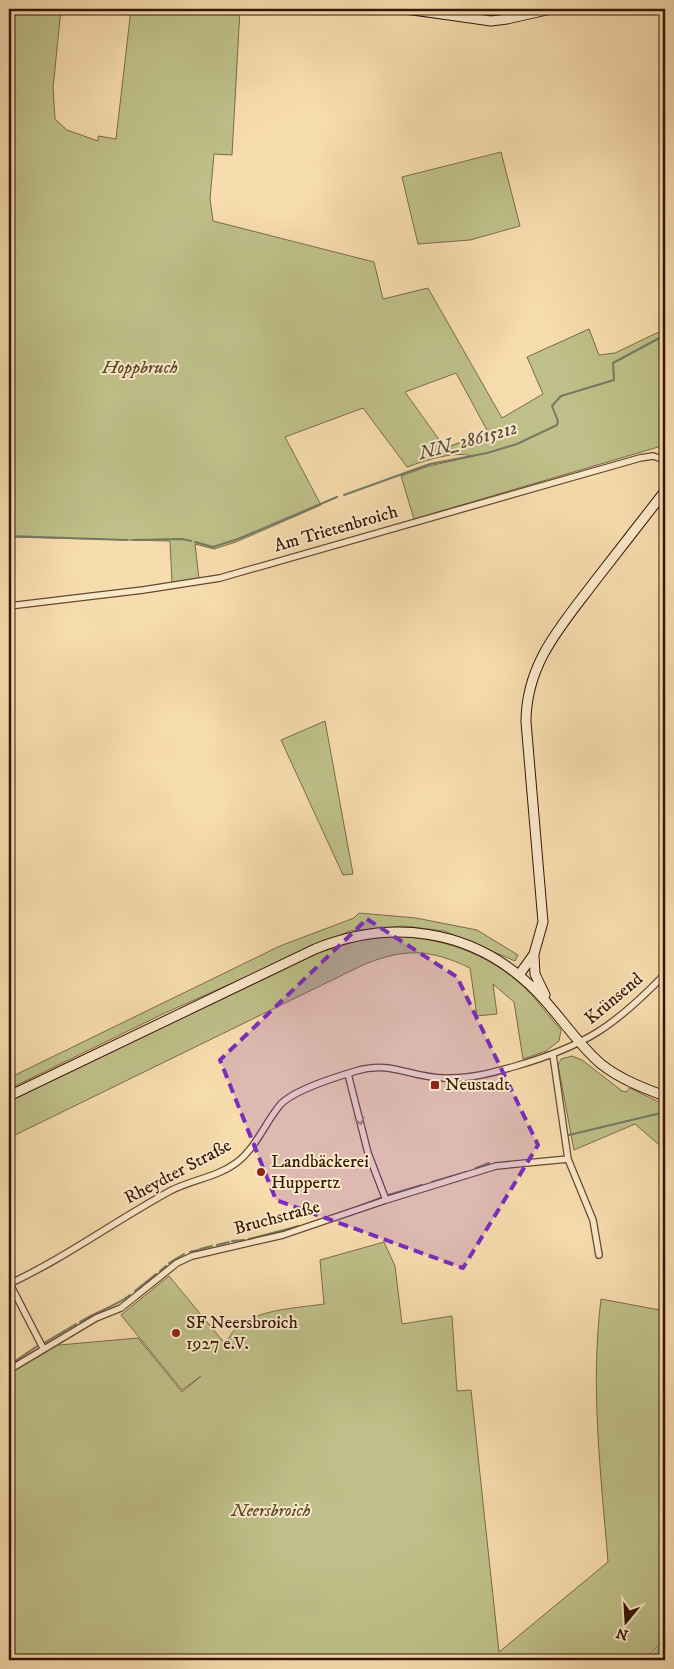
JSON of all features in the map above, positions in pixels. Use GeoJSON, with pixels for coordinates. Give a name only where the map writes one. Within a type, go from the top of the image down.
{"type":"FeatureCollection","features":[{"type":"Feature","properties":{"kind":"main road"},"geometry":{"type":"LineString","coordinates":[[406,9],[491,20],[507,20],[552,9]]}},
{"type":"Feature","properties":{"kind":"main road"},"geometry":{"type":"LineString","coordinates":[[518,975],[534,954],[542,933],[543,916],[526,728],[527,698],[532,676],[551,638],[665,491]]}},
{"type":"Feature","properties":{"kind":"main road"},"geometry":{"type":"LineString","coordinates":[[9,1096],[305,954],[353,936],[400,931],[437,936],[482,952],[518,975],[553,1009],[600,1063],[618,1075],[665,1096]]}},
{"type":"Feature","properties":{"kind":"main road"},"geometry":{"type":"LineString","coordinates":[[534,954],[536,977],[553,1009]]}},
{"type":"Feature","properties":{"kind":"street","name":"Am Trietenbroich"},"geometry":{"type":"LineString","coordinates":[[9,606],[220,578],[640,458],[653,456],[665,460]]}},
{"type":"Feature","properties":{"kind":"street","name":"Krünsend"},"geometry":{"type":"LineString","coordinates":[[581,1043],[632,1008],[665,974]]}},
{"type":"Feature","properties":{"kind":"street","name":"Rheydter Straße"},"geometry":{"type":"LineString","coordinates":[[9,1284],[58,1259],[171,1191],[231,1166],[248,1152],[284,1101],[348,1074],[371,1067],[387,1066],[427,1077],[460,1078],[490,1073],[553,1054],[581,1043]]}},
{"type":"Feature","properties":{"kind":"street"},"geometry":{"type":"LineString","coordinates":[[553,1054],[568,1159],[591,1214],[598,1237],[599,1255]]}},
{"type":"Feature","properties":{"kind":"street"},"geometry":{"type":"LineString","coordinates":[[348,1074],[368,1153],[386,1200]]}},
{"type":"Feature","properties":{"kind":"street","name":"Bruchstraße"},"geometry":{"type":"LineString","coordinates":[[9,1370],[96,1318],[123,1306],[182,1260],[214,1250],[283,1235],[386,1200],[502,1164],[568,1159]]}},
{"type":"Feature","properties":{"kind":"street"},"geometry":{"type":"LineString","coordinates":[[9,1284],[43,1348]]}},
{"type":"Feature","properties":{"kind":"highlighted area"},"geometry":{"type":"Polygon","coordinates":[[[367,919],[457,977],[538,1145],[463,1268],[276,1200],[220,1060],[367,919]]]}},
{"type":"Feature","properties":{"kind":"green space","name":"Hoppbruch"},"geometry":{"type":"Polygon","coordinates":[[[9,9],[61,9],[53,88],[55,119],[67,130],[98,141],[98,136],[116,139],[131,9],[240,9],[232,155],[214,154],[210,199],[213,221],[374,262],[383,299],[428,288],[502,418],[543,394],[527,357],[589,329],[599,355],[615,353],[665,329],[665,445],[414,519],[401,476],[429,466],[474,456],[448,455],[407,467],[363,408],[285,437],[321,505],[236,542],[214,549],[195,544],[199,579],[172,583],[170,541],[9,537],[9,9]],[[456,373],[405,392],[445,448],[488,432],[456,373]]]}},
{"type":"Feature","properties":{"kind":"green space"},"geometry":{"type":"Polygon","coordinates":[[[501,152],[520,226],[470,240],[418,244],[402,177],[501,152]]]}},
{"type":"Feature","properties":{"kind":"green space"},"geometry":{"type":"Polygon","coordinates":[[[325,721],[353,874],[343,875],[281,740],[325,721]]]}},
{"type":"Feature","properties":{"kind":"green space"},"geometry":{"type":"Polygon","coordinates":[[[359,913],[416,918],[477,930],[518,955],[515,961],[444,931],[404,926],[350,931],[167,1012],[9,1089],[9,1078],[280,946],[354,918],[359,913]]]}},
{"type":"Feature","properties":{"kind":"green space"},"geometry":{"type":"Polygon","coordinates":[[[387,936],[425,939],[444,943],[479,956],[496,966],[512,976],[540,1004],[561,1030],[559,1041],[546,1051],[523,1059],[514,1002],[493,984],[497,1014],[477,1016],[470,968],[430,954],[406,953],[393,955],[365,964],[9,1138],[9,1101],[312,955],[357,941],[387,936]]]}},
{"type":"Feature","properties":{"kind":"green space"},"geometry":{"type":"Polygon","coordinates":[[[572,1056],[582,1060],[622,1091],[626,1092],[630,1088],[665,1105],[665,1150],[635,1124],[574,1150],[558,1065],[561,1059],[572,1056]]]}},
{"type":"Feature","properties":{"kind":"green space","name":"Neersbroich"},"geometry":{"type":"Polygon","coordinates":[[[384,1242],[395,1266],[402,1324],[452,1316],[457,1391],[471,1390],[499,1652],[608,1562],[600,1464],[596,1365],[601,1299],[665,1311],[665,1639],[644,1660],[9,1660],[9,1372],[48,1346],[138,1338],[182,1392],[201,1376],[182,1390],[121,1315],[169,1276],[226,1345],[232,1333],[241,1324],[253,1318],[282,1310],[324,1304],[320,1260],[384,1242]]]}},
{"type":"Feature","properties":{"kind":"waterway"},"geometry":{"type":"LineString","coordinates":[[366,9],[385,11]]}},
{"type":"Feature","properties":{"kind":"waterway"},"geometry":{"type":"LineString","coordinates":[[391,12],[446,19]]}},
{"type":"Feature","properties":{"kind":"waterway","name":"NN_28615212"},"geometry":{"type":"LineString","coordinates":[[344,495],[430,464],[487,453],[517,444],[557,425],[558,421],[552,406],[561,396],[614,380],[613,363],[665,335]]}},
{"type":"Feature","properties":{"kind":"waterway","name":"NN_28615212"},"geometry":{"type":"LineString","coordinates":[[195,542],[213,547],[238,539],[337,497]]}},
{"type":"Feature","properties":{"kind":"waterway","name":"NN_28615212"},"geometry":{"type":"LineString","coordinates":[[9,536],[127,540]]}},
{"type":"Feature","properties":{"kind":"waterway","name":"NN_28615212"},"geometry":{"type":"LineString","coordinates":[[133,540],[182,539],[191,541]]}},
{"type":"Feature","properties":{"kind":"waterway"},"geometry":{"type":"LineString","coordinates":[[569,1135],[665,1112]]}},
{"type":"Feature","properties":{"kind":"waterway"},"geometry":{"type":"LineString","coordinates":[[476,1168],[489,1163]]}},
{"type":"Feature","properties":{"kind":"waterway"},"geometry":{"type":"LineString","coordinates":[[432,1182],[466,1172]]}},
{"type":"Feature","properties":{"kind":"waterway"},"geometry":{"type":"LineString","coordinates":[[388,1195],[422,1185]]}},
{"type":"Feature","properties":{"kind":"waterway"},"geometry":{"type":"LineString","coordinates":[[360,1206],[383,1197]]}},
{"type":"Feature","properties":{"kind":"waterway"},"geometry":{"type":"LineString","coordinates":[[321,1219],[327,1217]]}},
{"type":"Feature","properties":{"kind":"waterway"},"geometry":{"type":"LineString","coordinates":[[249,1239],[299,1226]]}},
{"type":"Feature","properties":{"kind":"waterway"},"geometry":{"type":"LineString","coordinates":[[232,1241],[244,1240]]}},
{"type":"Feature","properties":{"kind":"waterway"},"geometry":{"type":"LineString","coordinates":[[217,1245],[229,1242]]}},
{"type":"Feature","properties":{"kind":"waterway"},"geometry":{"type":"LineString","coordinates":[[200,1249],[212,1246]]}},
{"type":"Feature","properties":{"kind":"waterway"},"geometry":{"type":"LineString","coordinates":[[190,1252],[198,1250]]}},
{"type":"Feature","properties":{"kind":"waterway"},"geometry":{"type":"LineString","coordinates":[[169,1263],[184,1254]]}},
{"type":"Feature","properties":{"kind":"waterway"},"geometry":{"type":"LineString","coordinates":[[160,1271],[166,1266]]}},
{"type":"Feature","properties":{"kind":"waterway"},"geometry":{"type":"LineString","coordinates":[[135,1291],[156,1274]]}},
{"type":"Feature","properties":{"kind":"waterway"},"geometry":{"type":"LineString","coordinates":[[80,1322],[130,1295]]}},
{"type":"Feature","properties":{"kind":"waterway"},"geometry":{"type":"LineString","coordinates":[[44,1343],[76,1324]]}},
{"type":"Feature","properties":{"kind":"waterway"},"geometry":{"type":"LineString","coordinates":[[9,1365],[39,1345]]}},
{"type":"Feature","properties":{"kind":"waterway"},"geometry":{"type":"LineString","coordinates":[[654,1660],[665,1648]]}},
{"type":"Feature","properties":{"kind":"place","name":"Neustadt"},"geometry":{"type":"Point","coordinates":[435,1085]}},
{"type":"Feature","properties":{"kind":"place","name":"Landbäckerei Huppertz"},"geometry":{"type":"Point","coordinates":[261,1172]}},
{"type":"Feature","properties":{"kind":"place","name":"SF Neersbroich 1927 e.V."},"geometry":{"type":"Point","coordinates":[176,1333]}}]}
